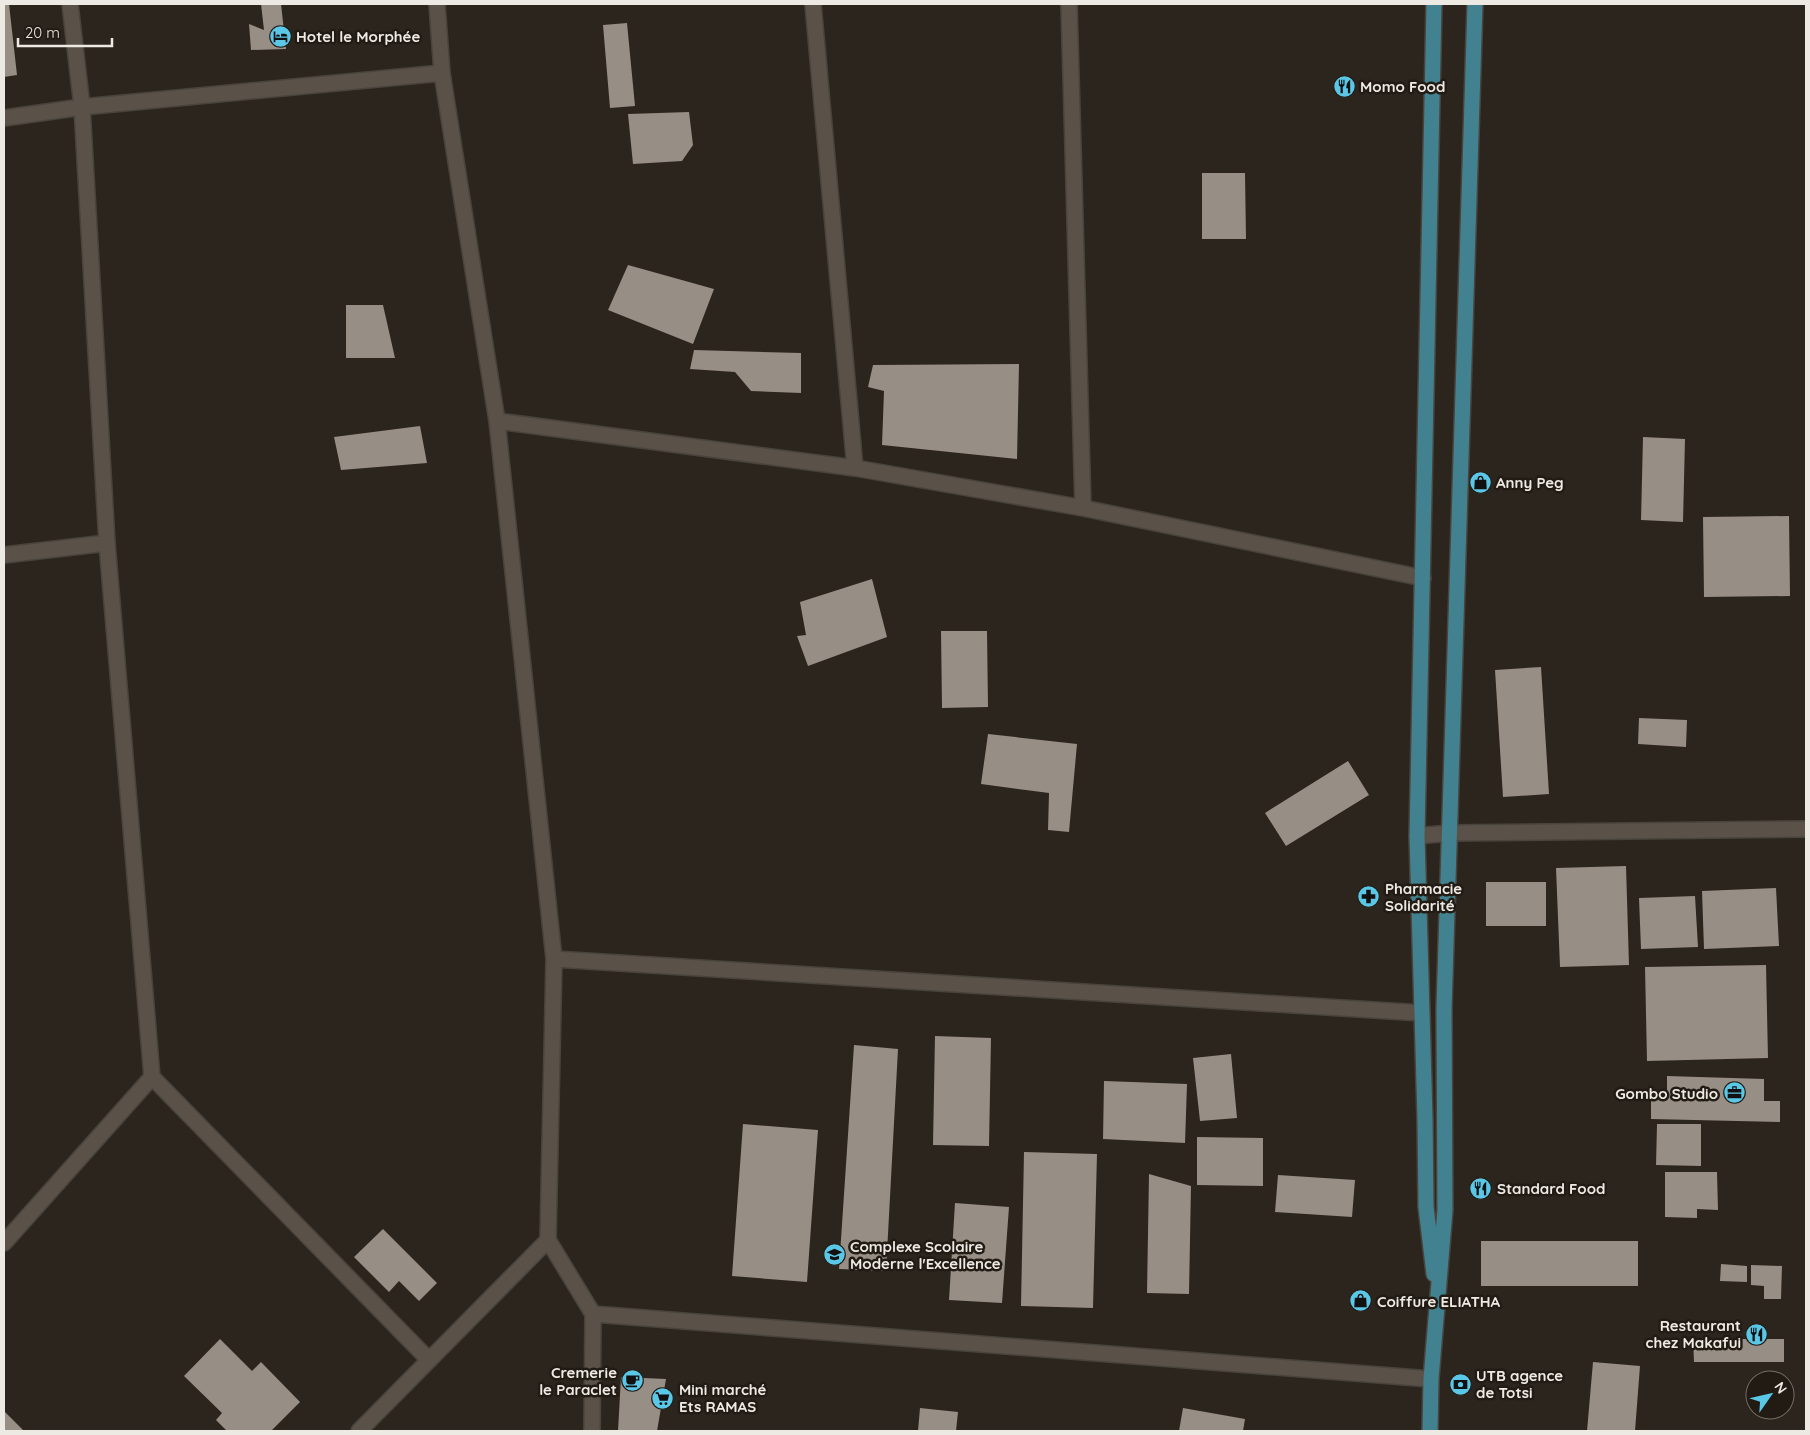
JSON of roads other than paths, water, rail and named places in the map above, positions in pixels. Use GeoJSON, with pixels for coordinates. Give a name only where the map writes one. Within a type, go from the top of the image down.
{"type":"FeatureCollection","features":[{"type":"Feature","properties":{"kind":"main road"},"geometry":{"type":"LineString","coordinates":[[1434,4],[1417,836],[1426,1207],[1438,1305]]}},
{"type":"Feature","properties":{"kind":"main road"},"geometry":{"type":"LineString","coordinates":[[1430,1431],[1431,1379],[1445,1210],[1444,1009],[1476,4]]}},
{"type":"Feature","properties":{"kind":"street"},"geometry":{"type":"LineString","coordinates":[[70,4],[82,106],[107,543],[152,1077],[429,1360]]}},
{"type":"Feature","properties":{"kind":"street"},"geometry":{"type":"LineString","coordinates":[[437,4],[442,73],[497,421],[554,958],[548,1240],[593,1314],[592,1431]]}},
{"type":"Feature","properties":{"kind":"street"},"geometry":{"type":"LineString","coordinates":[[813,4],[855,468]]}},
{"type":"Feature","properties":{"kind":"street"},"geometry":{"type":"LineString","coordinates":[[1069,4],[1083,508]]}},
{"type":"Feature","properties":{"kind":"street"},"geometry":{"type":"LineString","coordinates":[[4,118],[82,106],[442,73]]}},
{"type":"Feature","properties":{"kind":"street"},"geometry":{"type":"LineString","coordinates":[[497,421],[855,468],[1083,508],[1423,578]]}},
{"type":"Feature","properties":{"kind":"street"},"geometry":{"type":"LineString","coordinates":[[4,555],[107,543]]}},
{"type":"Feature","properties":{"kind":"street"},"geometry":{"type":"LineString","coordinates":[[1417,836],[1449,833],[1806,829]]}},
{"type":"Feature","properties":{"kind":"street"},"geometry":{"type":"LineString","coordinates":[[554,958],[1422,1013]]}},
{"type":"Feature","properties":{"kind":"street"},"geometry":{"type":"LineString","coordinates":[[4,1243],[152,1077]]}},
{"type":"Feature","properties":{"kind":"street"},"geometry":{"type":"LineString","coordinates":[[359,1431],[548,1240]]}},
{"type":"Feature","properties":{"kind":"street"},"geometry":{"type":"LineString","coordinates":[[593,1314],[1431,1379]]}},
{"type":"Feature","properties":{"kind":"place","name":"Hotel le Morphée"},"geometry":{"type":"Point","coordinates":[280,36]}},
{"type":"Feature","properties":{"kind":"place","name":"Momo Food"},"geometry":{"type":"Point","coordinates":[1344,86]}},
{"type":"Feature","properties":{"kind":"place","name":"Anny Peg"},"geometry":{"type":"Point","coordinates":[1480,482]}},
{"type":"Feature","properties":{"kind":"place","name":"Pharmacie Solidarité"},"geometry":{"type":"Point","coordinates":[1369,897]}},
{"type":"Feature","properties":{"kind":"place","name":"Gombo Studio"},"geometry":{"type":"Point","coordinates":[1734,1093]}},
{"type":"Feature","properties":{"kind":"place","name":"Standard Food"},"geometry":{"type":"Point","coordinates":[1481,1188]}},
{"type":"Feature","properties":{"kind":"place","name":"Complexe Scolaire Moderne l'Excellence"},"geometry":{"type":"Point","coordinates":[834,1255]}},
{"type":"Feature","properties":{"kind":"place","name":"Coiffure ELIATHA"},"geometry":{"type":"Point","coordinates":[1361,1301]}},
{"type":"Feature","properties":{"kind":"place","name":"Restaurant chez Makafui"},"geometry":{"type":"Point","coordinates":[1757,1334]}},
{"type":"Feature","properties":{"kind":"place","name":"Cremerie le Paraclet"},"geometry":{"type":"Point","coordinates":[633,1381]}},
{"type":"Feature","properties":{"kind":"place","name":"UTB agence de Totsi"},"geometry":{"type":"Point","coordinates":[1460,1384]}},
{"type":"Feature","properties":{"kind":"place","name":"Mini marché Ets RAMAS"},"geometry":{"type":"Point","coordinates":[663,1398]}}]}
